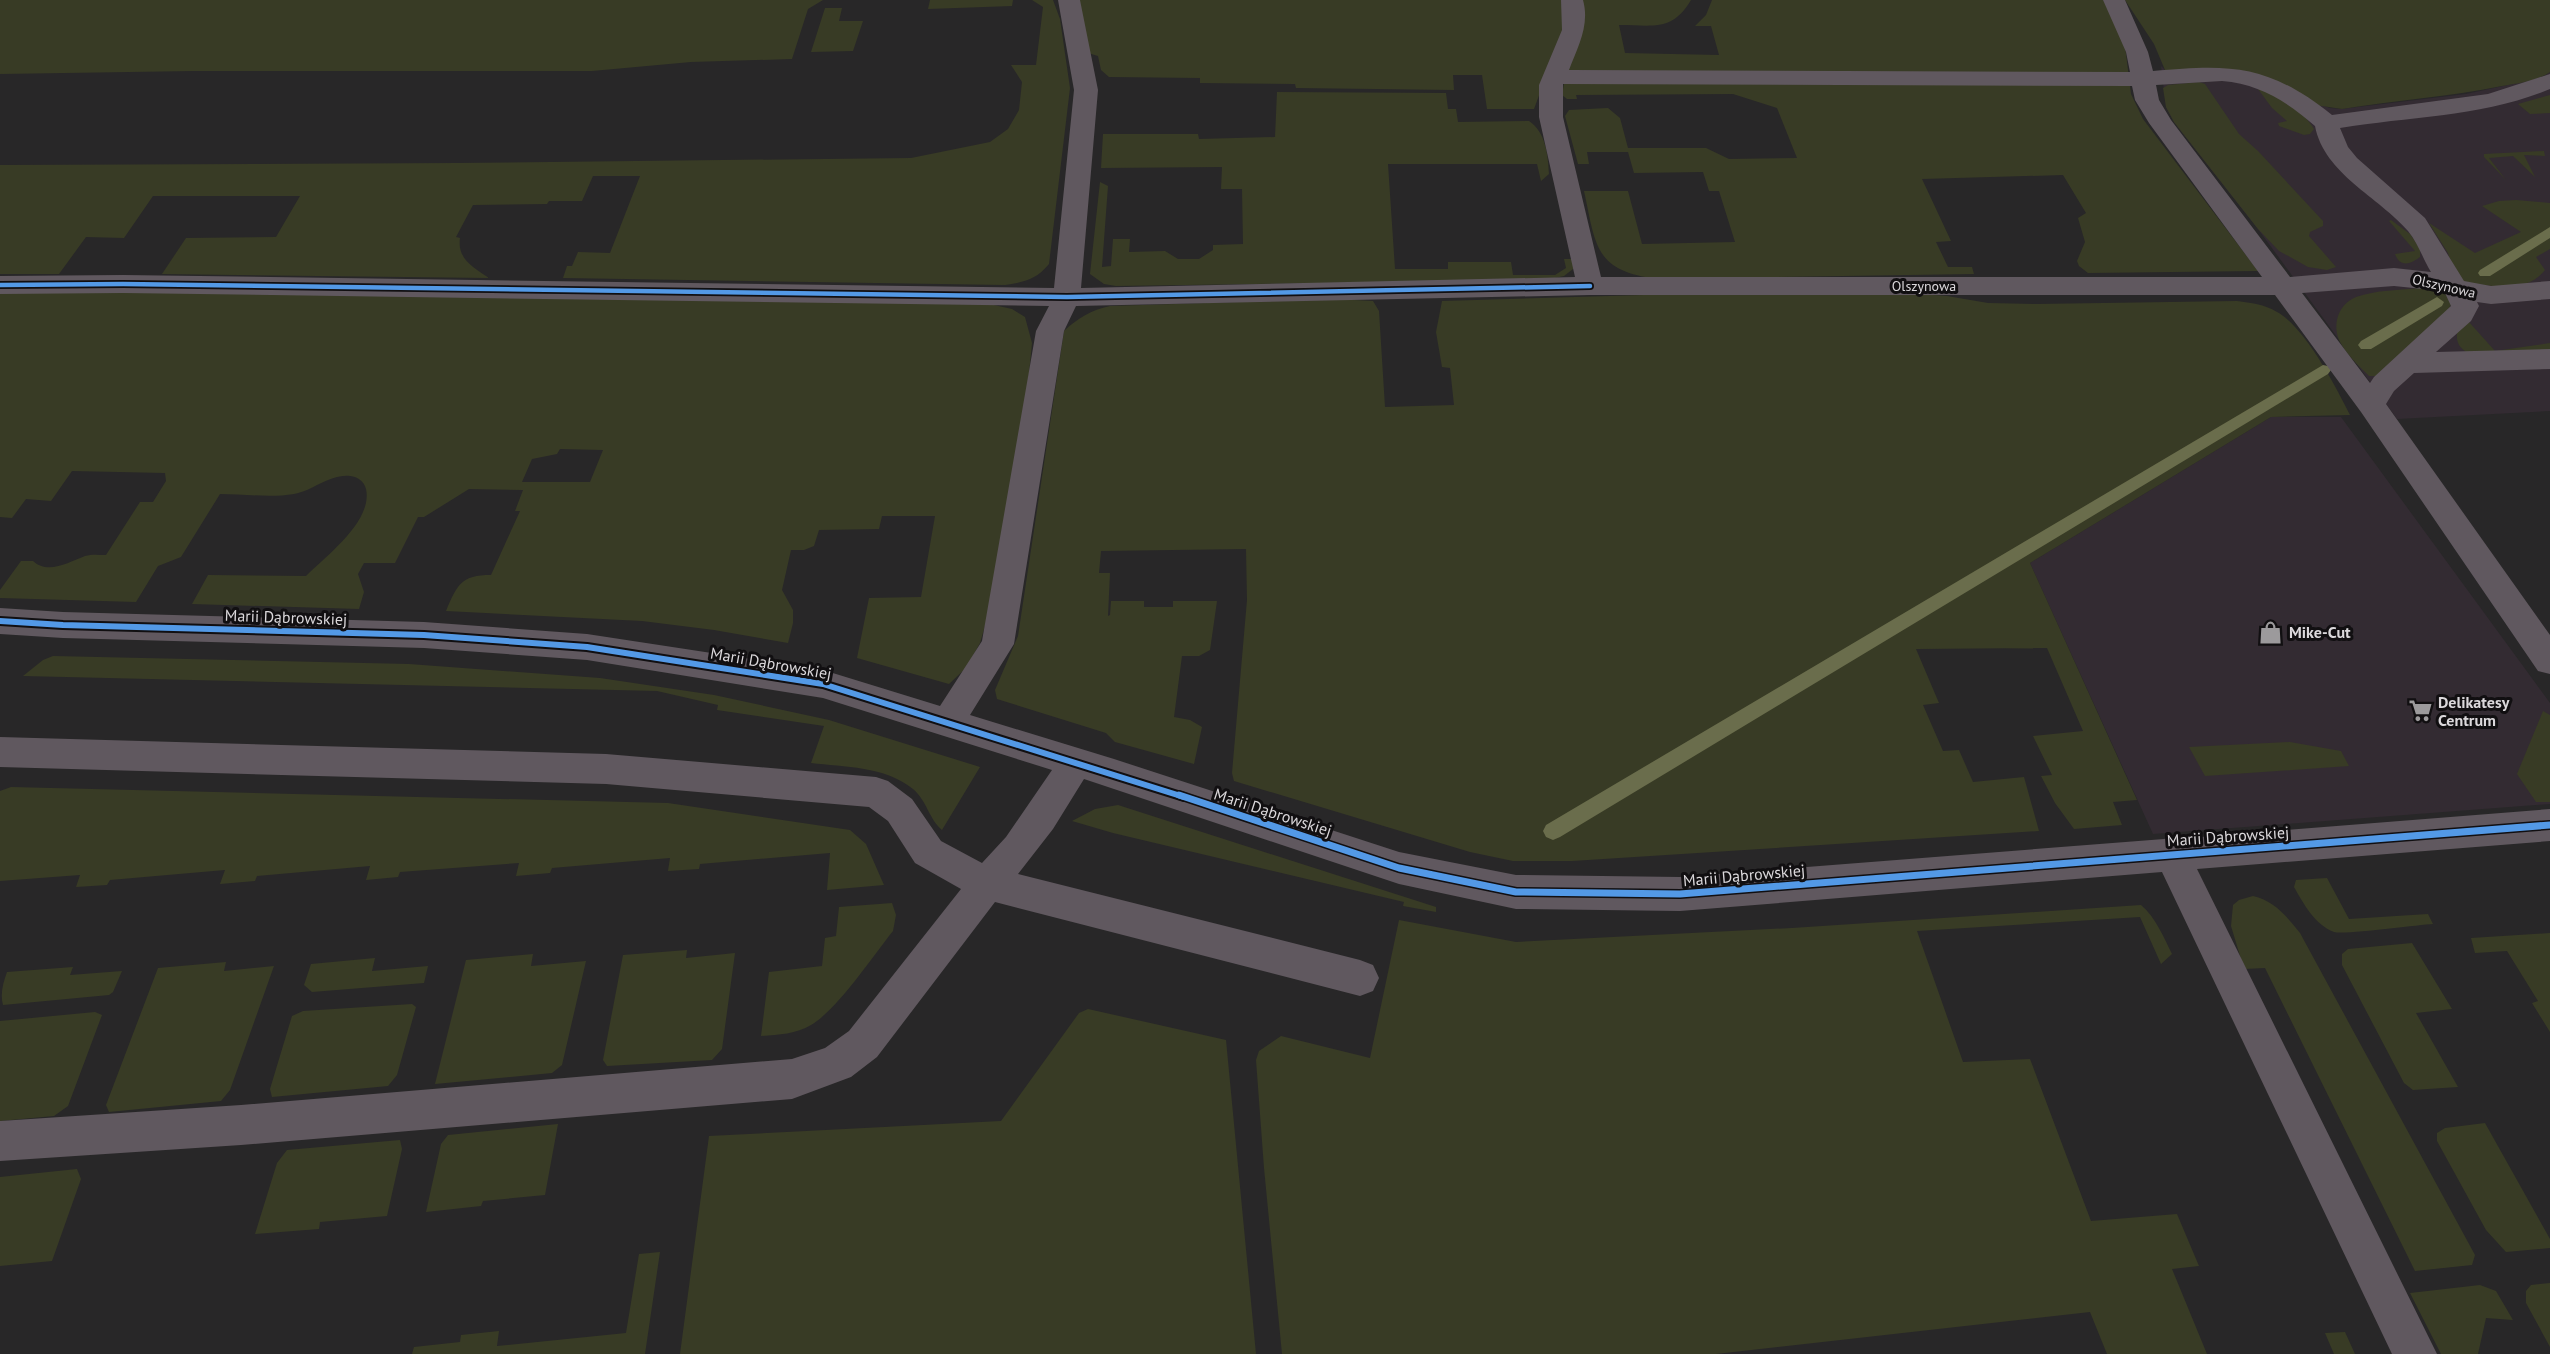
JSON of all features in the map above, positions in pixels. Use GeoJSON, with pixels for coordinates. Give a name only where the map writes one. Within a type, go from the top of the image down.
{"type":"FeatureCollection","features":[{"type":"Feature","properties":{"kind":"street"},"geometry":{"type":"LineString","coordinates":[[947,723],[998,644],[1050,331],[1067,297],[1086,90],[1069,0]]}},
{"type":"Feature","properties":{"kind":"street"},"geometry":{"type":"LineString","coordinates":[[1572,0],[1573,30],[1551,85],[1551,117],[1590,286]]}},
{"type":"Feature","properties":{"kind":"street"},"geometry":{"type":"LineString","coordinates":[[2114,0],[2137,52],[2147,100],[2161,123],[2371,405],[2550,661]]}},
{"type":"Feature","properties":{"kind":"street"},"geometry":{"type":"LineString","coordinates":[[1554,77],[2141,79],[2226,75],[2248,77],[2289,96],[2327,123],[2368,115],[2445,108],[2511,96],[2550,81]]}},
{"type":"Feature","properties":{"kind":"street"},"geometry":{"type":"LineString","coordinates":[[2327,123],[2327,133],[2349,163],[2417,225],[2453,287],[2463,298],[2465,306],[2460,314],[2384,384],[2371,405]]}},
{"type":"Feature","properties":{"kind":"street","name":"Olszynowa"},"geometry":{"type":"LineString","coordinates":[[0,285],[123,284],[1067,297],[1590,286],[2284,286],[2394,277],[2418,278],[2491,295],[2550,290]]}},
{"type":"Feature","properties":{"kind":"street"},"geometry":{"type":"LineString","coordinates":[[2407,363],[2550,359]]}},
{"type":"Feature","properties":{"kind":"street","name":"Marii Dąbrowskiej"},"geometry":{"type":"LineString","coordinates":[[5,631],[424,635],[587,647],[824,684],[1399,868],[1516,892],[1680,894],[2550,825]]}},
{"type":"Feature","properties":{"kind":"street"},"geometry":{"type":"LineString","coordinates":[[0,752],[606,769],[876,792],[900,810],[928,852],[934,857],[987,883],[1360,978]]}},
{"type":"Feature","properties":{"kind":"street"},"geometry":{"type":"LineString","coordinates":[[0,1141],[241,1125],[792,1079],[837,1063],[863,1044],[987,883],[1036,826],[1075,763]]}},
{"type":"Feature","properties":{"kind":"street"},"geometry":{"type":"LineString","coordinates":[[2171,854],[2415,1354]]}},
{"type":"Feature","properties":{"kind":"shaded area"},"geometry":{"type":"Polygon","coordinates":[[[2161,66],[2165,70],[2227,70],[2330,108],[2341,109],[2466,94],[2544,76],[2550,72],[2550,411],[2397,419],[2258,229],[2174,122],[2166,107],[2161,66]]]}},
{"type":"Feature","properties":{"kind":"shaded area"},"geometry":{"type":"Polygon","coordinates":[[[2271,417],[2341,417],[2550,703],[2550,804],[2153,834],[2030,563],[2271,417]]]}},
{"type":"Feature","properties":{"kind":"green space"},"geometry":{"type":"Polygon","coordinates":[[[0,0],[823,0],[808,9],[792,59],[691,62],[592,71],[194,71],[0,74],[0,0]]]}},
{"type":"Feature","properties":{"kind":"green space"},"geometry":{"type":"Polygon","coordinates":[[[930,0],[1013,0],[1012,6],[928,9],[930,0]]]}},
{"type":"Feature","properties":{"kind":"green space"},"geometry":{"type":"Polygon","coordinates":[[[1032,0],[1053,0],[1060,19],[1070,88],[1049,264],[1039,274],[1024,281],[1005,285],[563,278],[567,266],[572,266],[578,252],[610,253],[640,176],[593,176],[582,201],[473,205],[456,237],[460,238],[461,252],[467,262],[489,278],[162,274],[186,238],[276,237],[300,196],[153,196],[124,238],[86,237],[59,274],[0,274],[0,165],[911,158],[990,142],[1008,129],[1019,110],[1022,82],[1011,65],[1036,65],[1043,7],[1032,0]]]}},
{"type":"Feature","properties":{"kind":"green space"},"geometry":{"type":"Polygon","coordinates":[[[1079,0],[1561,0],[1565,25],[1534,109],[1487,109],[1482,75],[1453,75],[1454,90],[1296,88],[1295,84],[1200,83],[1200,78],[1109,77],[1101,70],[1098,56],[1088,53],[1079,0]]]}},
{"type":"Feature","properties":{"kind":"green space"},"geometry":{"type":"Polygon","coordinates":[[[1579,0],[1691,0],[1677,17],[1669,22],[1652,26],[1619,25],[1625,53],[1719,55],[1711,26],[1695,26],[1706,15],[1712,0],[2106,0],[2125,46],[2131,94],[2143,119],[2258,271],[2088,273],[2079,266],[2077,261],[2085,242],[2078,218],[2086,213],[2063,175],[1922,179],[1951,241],[1936,242],[1948,267],[1972,267],[1974,274],[1658,279],[1621,270],[1601,253],[1592,227],[1584,191],[1628,191],[1642,244],[1735,242],[1719,191],[1709,191],[1703,172],[1634,173],[1628,152],[1587,152],[1589,164],[1578,164],[1565,116],[1569,110],[1608,108],[1620,118],[1628,148],[1706,148],[1729,159],[1797,158],[1777,108],[1733,94],[1576,95],[1577,99],[1567,99],[1562,95],[1579,0]]]}},
{"type":"Feature","properties":{"kind":"green space"},"geometry":{"type":"Polygon","coordinates":[[[2125,0],[2550,0],[2550,72],[2527,81],[2462,93],[2342,109],[2315,105],[2268,78],[2172,73],[2165,70],[2154,44],[2125,0]]]}},
{"type":"Feature","properties":{"kind":"green space"},"geometry":{"type":"Polygon","coordinates":[[[825,8],[842,8],[839,21],[863,21],[853,51],[811,52],[825,8]]]}},
{"type":"Feature","properties":{"kind":"green space"},"geometry":{"type":"Polygon","coordinates":[[[2199,82],[2205,84],[2239,134],[2258,151],[2323,221],[2323,226],[2310,232],[2309,236],[2336,267],[2327,270],[2308,267],[2279,251],[2258,229],[2174,122],[2166,107],[2163,88],[2168,85],[2199,82]]]}},
{"type":"Feature","properties":{"kind":"green space"},"geometry":{"type":"Polygon","coordinates":[[[2255,85],[2295,108],[2314,129],[2310,134],[2304,135],[2279,126],[2278,123],[2287,121],[2272,108],[2255,85]]]}},
{"type":"Feature","properties":{"kind":"green space"},"geometry":{"type":"Polygon","coordinates":[[[1277,92],[1446,93],[1448,109],[1456,109],[1458,122],[1529,121],[1539,131],[1547,152],[1549,174],[1541,181],[1537,164],[1388,164],[1395,269],[1448,269],[1448,262],[1511,262],[1513,275],[1555,275],[1566,268],[1564,259],[1574,259],[1573,269],[1564,276],[1546,280],[1116,286],[1104,284],[1090,274],[1100,182],[1108,186],[1102,267],[1111,266],[1113,239],[1130,239],[1129,252],[1165,251],[1178,259],[1199,259],[1213,250],[1213,245],[1243,244],[1242,189],[1221,189],[1222,167],[1101,168],[1103,134],[1198,134],[1199,139],[1275,137],[1277,92]]]}},
{"type":"Feature","properties":{"kind":"green space"},"geometry":{"type":"Polygon","coordinates":[[[2550,95],[2550,113],[2530,114],[2518,104],[2550,95]]]}},
{"type":"Feature","properties":{"kind":"green space"},"geometry":{"type":"Polygon","coordinates":[[[2544,151],[2545,156],[2524,155],[2535,177],[2513,156],[2489,158],[2506,180],[2484,157],[2484,154],[2544,151]]]}},
{"type":"Feature","properties":{"kind":"green space"},"geometry":{"type":"Polygon","coordinates":[[[2499,201],[2550,203],[2550,249],[2536,257],[2545,270],[2537,278],[2517,286],[2495,286],[2462,281],[2429,223],[2475,253],[2521,232],[2482,206],[2499,201]]]}},
{"type":"Feature","properties":{"kind":"green space"},"geometry":{"type":"Polygon","coordinates":[[[2391,220],[2410,234],[2420,248],[2420,257],[2406,263],[2397,258],[2395,254],[2415,251],[2389,221],[2391,220]]]}},
{"type":"Feature","properties":{"kind":"green space"},"geometry":{"type":"Polygon","coordinates":[[[2421,288],[2444,292],[2452,303],[2446,313],[2376,376],[2369,376],[2348,354],[2339,340],[2336,327],[2341,309],[2356,297],[2421,288]]]}},
{"type":"Feature","properties":{"kind":"green space"},"geometry":{"type":"Polygon","coordinates":[[[0,290],[985,303],[1012,309],[1025,317],[1032,343],[1024,425],[991,605],[980,643],[966,668],[949,684],[857,658],[869,598],[921,597],[935,516],[882,516],[879,529],[819,530],[814,546],[804,550],[791,550],[782,590],[793,610],[793,623],[788,643],[714,630],[642,621],[446,611],[453,594],[461,583],[473,577],[491,575],[520,511],[515,511],[523,490],[469,489],[424,517],[418,517],[395,563],[364,563],[358,574],[364,592],[359,609],[192,604],[208,575],[306,576],[346,537],[363,513],[366,489],[358,478],[342,476],[294,494],[267,496],[220,494],[181,557],[158,566],[136,602],[0,598],[0,590],[21,561],[33,561],[45,567],[52,567],[88,555],[106,555],[140,502],[153,502],[166,481],[165,473],[72,471],[51,501],[26,499],[12,518],[0,517],[0,290]],[[560,449],[557,454],[532,459],[522,482],[590,482],[603,450],[560,449]]]}},
{"type":"Feature","properties":{"kind":"green space"},"geometry":{"type":"Polygon","coordinates":[[[1892,292],[1947,296],[1988,303],[2237,301],[2252,303],[2272,309],[2298,330],[2319,359],[2350,415],[2271,417],[2030,563],[2137,800],[2113,802],[2122,825],[2074,829],[2055,803],[2041,776],[2052,775],[2033,736],[2083,731],[2047,648],[1916,649],[1939,703],[1923,705],[1943,751],[1959,750],[1973,782],[2024,777],[2039,831],[1572,861],[1513,861],[1470,852],[1234,781],[1232,773],[1247,600],[1246,549],[1101,551],[1099,573],[1110,573],[1108,616],[1111,601],[1144,601],[1144,607],[1173,607],[1173,601],[1217,601],[1210,650],[1199,656],[1182,656],[1174,717],[1190,720],[1202,727],[1194,764],[1115,742],[1106,733],[997,699],[995,690],[1018,636],[1064,331],[1091,312],[1110,306],[1334,299],[1373,301],[1379,311],[1385,407],[1454,405],[1450,368],[1442,367],[1436,332],[1442,301],[1677,294],[1892,292]]]}},
{"type":"Feature","properties":{"kind":"green space"},"geometry":{"type":"Polygon","coordinates":[[[2469,322],[2495,351],[2550,343],[2550,353],[2471,355],[2464,351],[2457,341],[2457,333],[2469,322]]]}},
{"type":"Feature","properties":{"kind":"green space"},"geometry":{"type":"Polygon","coordinates":[[[53,656],[409,664],[600,678],[714,695],[829,720],[980,767],[942,830],[918,794],[902,781],[864,769],[811,763],[824,726],[717,710],[718,705],[657,691],[23,676],[43,660],[53,656]]]}},
{"type":"Feature","properties":{"kind":"green space"},"geometry":{"type":"Polygon","coordinates":[[[2543,711],[2550,715],[2550,802],[2536,802],[2517,774],[2543,711]]]}},
{"type":"Feature","properties":{"kind":"green space"},"geometry":{"type":"Polygon","coordinates":[[[2290,742],[2341,751],[2349,766],[2205,776],[2189,747],[2290,742]]]}},
{"type":"Feature","properties":{"kind":"green space"},"geometry":{"type":"Polygon","coordinates":[[[11,787],[668,803],[850,830],[866,844],[884,885],[827,890],[830,853],[700,864],[699,869],[668,871],[670,858],[552,868],[550,873],[516,876],[519,863],[400,872],[398,877],[366,880],[370,866],[257,876],[255,881],[220,884],[225,870],[110,880],[107,885],[76,887],[80,875],[0,881],[0,791],[11,787]]]}},
{"type":"Feature","properties":{"kind":"green space"},"geometry":{"type":"Polygon","coordinates":[[[1118,805],[1436,907],[1436,912],[1403,906],[1404,902],[1113,833],[1072,821],[1095,809],[1118,805]]]}},
{"type":"Feature","properties":{"kind":"green space"},"geometry":{"type":"Polygon","coordinates":[[[2327,878],[2349,919],[2428,914],[2433,924],[2341,933],[2327,929],[2315,919],[2294,887],[2296,880],[2327,878]]]}},
{"type":"Feature","properties":{"kind":"green space"},"geometry":{"type":"Polygon","coordinates":[[[2253,896],[2274,906],[2300,933],[2475,1255],[2472,1265],[2415,1271],[2265,968],[2244,969],[2231,926],[2233,905],[2239,900],[2253,896]]]}},
{"type":"Feature","properties":{"kind":"green space"},"geometry":{"type":"Polygon","coordinates":[[[892,903],[896,915],[893,931],[832,1008],[805,1028],[787,1034],[761,1036],[769,972],[822,966],[825,938],[836,936],[839,907],[892,903]]]}},
{"type":"Feature","properties":{"kind":"green space"},"geometry":{"type":"Polygon","coordinates":[[[2141,905],[2155,921],[2172,954],[2161,964],[2140,917],[1917,931],[1963,1062],[2030,1059],[2091,1221],[2177,1214],[2199,1266],[2172,1269],[2207,1354],[2107,1354],[2090,1312],[1716,1354],[1282,1354],[1256,1060],[1259,1051],[1281,1036],[1370,1058],[1399,920],[1516,942],[1792,928],[2141,905]]]}},
{"type":"Feature","properties":{"kind":"green space"},"geometry":{"type":"Polygon","coordinates":[[[2550,933],[2550,1032],[2532,1003],[2538,1001],[2507,951],[2475,953],[2471,938],[2550,933]]]}},
{"type":"Feature","properties":{"kind":"green space"},"geometry":{"type":"Polygon","coordinates":[[[2412,943],[2452,1009],[2416,1013],[2458,1087],[2413,1090],[2404,1083],[2342,965],[2342,954],[2348,949],[2412,943]]]}},
{"type":"Feature","properties":{"kind":"green space"},"geometry":{"type":"Polygon","coordinates":[[[687,950],[686,958],[735,953],[722,1049],[712,1060],[607,1066],[603,1060],[623,955],[687,950]]]}},
{"type":"Feature","properties":{"kind":"green space"},"geometry":{"type":"Polygon","coordinates":[[[533,954],[531,966],[586,961],[562,1065],[552,1073],[435,1084],[466,960],[533,954]]]}},
{"type":"Feature","properties":{"kind":"green space"},"geometry":{"type":"Polygon","coordinates":[[[375,958],[372,971],[428,966],[424,983],[312,992],[304,985],[311,964],[375,958]]]}},
{"type":"Feature","properties":{"kind":"green space"},"geometry":{"type":"Polygon","coordinates":[[[226,962],[224,971],[274,966],[230,1090],[221,1101],[109,1112],[106,1105],[158,968],[226,962]]]}},
{"type":"Feature","properties":{"kind":"green space"},"geometry":{"type":"Polygon","coordinates":[[[73,967],[70,975],[122,971],[113,992],[109,995],[3,1005],[2,988],[7,972],[73,967]]]}},
{"type":"Feature","properties":{"kind":"green space"},"geometry":{"type":"Polygon","coordinates":[[[412,1004],[416,1007],[397,1075],[388,1086],[272,1097],[270,1089],[292,1016],[303,1011],[412,1004]]]}},
{"type":"Feature","properties":{"kind":"green space"},"geometry":{"type":"Polygon","coordinates":[[[1088,1009],[1226,1040],[1256,1354],[680,1354],[709,1136],[1001,1121],[1079,1013],[1088,1009]]]}},
{"type":"Feature","properties":{"kind":"green space"},"geometry":{"type":"Polygon","coordinates":[[[95,1012],[102,1015],[68,1106],[54,1116],[0,1121],[0,1021],[95,1012]]]}},
{"type":"Feature","properties":{"kind":"green space"},"geometry":{"type":"Polygon","coordinates":[[[2485,1123],[2550,1239],[2550,1248],[2506,1252],[2486,1230],[2437,1141],[2437,1133],[2445,1128],[2485,1123]]]}},
{"type":"Feature","properties":{"kind":"green space"},"geometry":{"type":"Polygon","coordinates":[[[558,1124],[545,1195],[483,1201],[481,1206],[426,1212],[441,1144],[448,1135],[558,1124]]]}},
{"type":"Feature","properties":{"kind":"green space"},"geometry":{"type":"Polygon","coordinates":[[[400,1140],[402,1149],[387,1216],[320,1222],[319,1229],[255,1234],[277,1163],[287,1150],[400,1140]]]}},
{"type":"Feature","properties":{"kind":"green space"},"geometry":{"type":"Polygon","coordinates":[[[77,1169],[81,1179],[52,1261],[0,1266],[0,1177],[77,1169]]]}},
{"type":"Feature","properties":{"kind":"green space"},"geometry":{"type":"Polygon","coordinates":[[[660,1252],[645,1354],[412,1354],[414,1347],[460,1342],[461,1335],[499,1331],[497,1346],[626,1333],[639,1254],[660,1252]]]}},
{"type":"Feature","properties":{"kind":"green space"},"geometry":{"type":"Polygon","coordinates":[[[2550,1283],[2550,1347],[2526,1303],[2526,1291],[2531,1285],[2550,1283]]]}},
{"type":"Feature","properties":{"kind":"green space"},"geometry":{"type":"Polygon","coordinates":[[[2480,1285],[2496,1291],[2513,1320],[2486,1318],[2478,1354],[2441,1354],[2410,1293],[2480,1285]]]}},
{"type":"Feature","properties":{"kind":"green space"},"geometry":{"type":"Polygon","coordinates":[[[2345,1332],[2355,1354],[2334,1354],[2325,1333],[2345,1332]]]}},
{"type":"Feature","properties":{"kind":"waterway"},"geometry":{"type":"LineString","coordinates":[[2485,273],[2550,232]]}},
{"type":"Feature","properties":{"kind":"waterway"},"geometry":{"type":"LineString","coordinates":[[2366,345],[2437,302]]}},
{"type":"Feature","properties":{"kind":"waterway"},"geometry":{"type":"LineString","coordinates":[[1553,831],[2323,370]]}},
{"type":"Feature","properties":{"kind":"cycle path"},"geometry":{"type":"LineString","coordinates":[[0,285],[123,284],[1067,297],[1590,286]]}},
{"type":"Feature","properties":{"kind":"cycle path"},"geometry":{"type":"LineString","coordinates":[[0,621],[63,625],[424,635],[587,647],[823,684],[1114,774],[1399,868],[1516,892],[1680,894],[2550,825]]}},
{"type":"Feature","properties":{"kind":"place","name":"Mike-Cut"},"geometry":{"type":"Point","coordinates":[2271,632]}},
{"type":"Feature","properties":{"kind":"place","name":"Delikatesy Centrum"},"geometry":{"type":"Point","coordinates":[2420,711]}}]}
